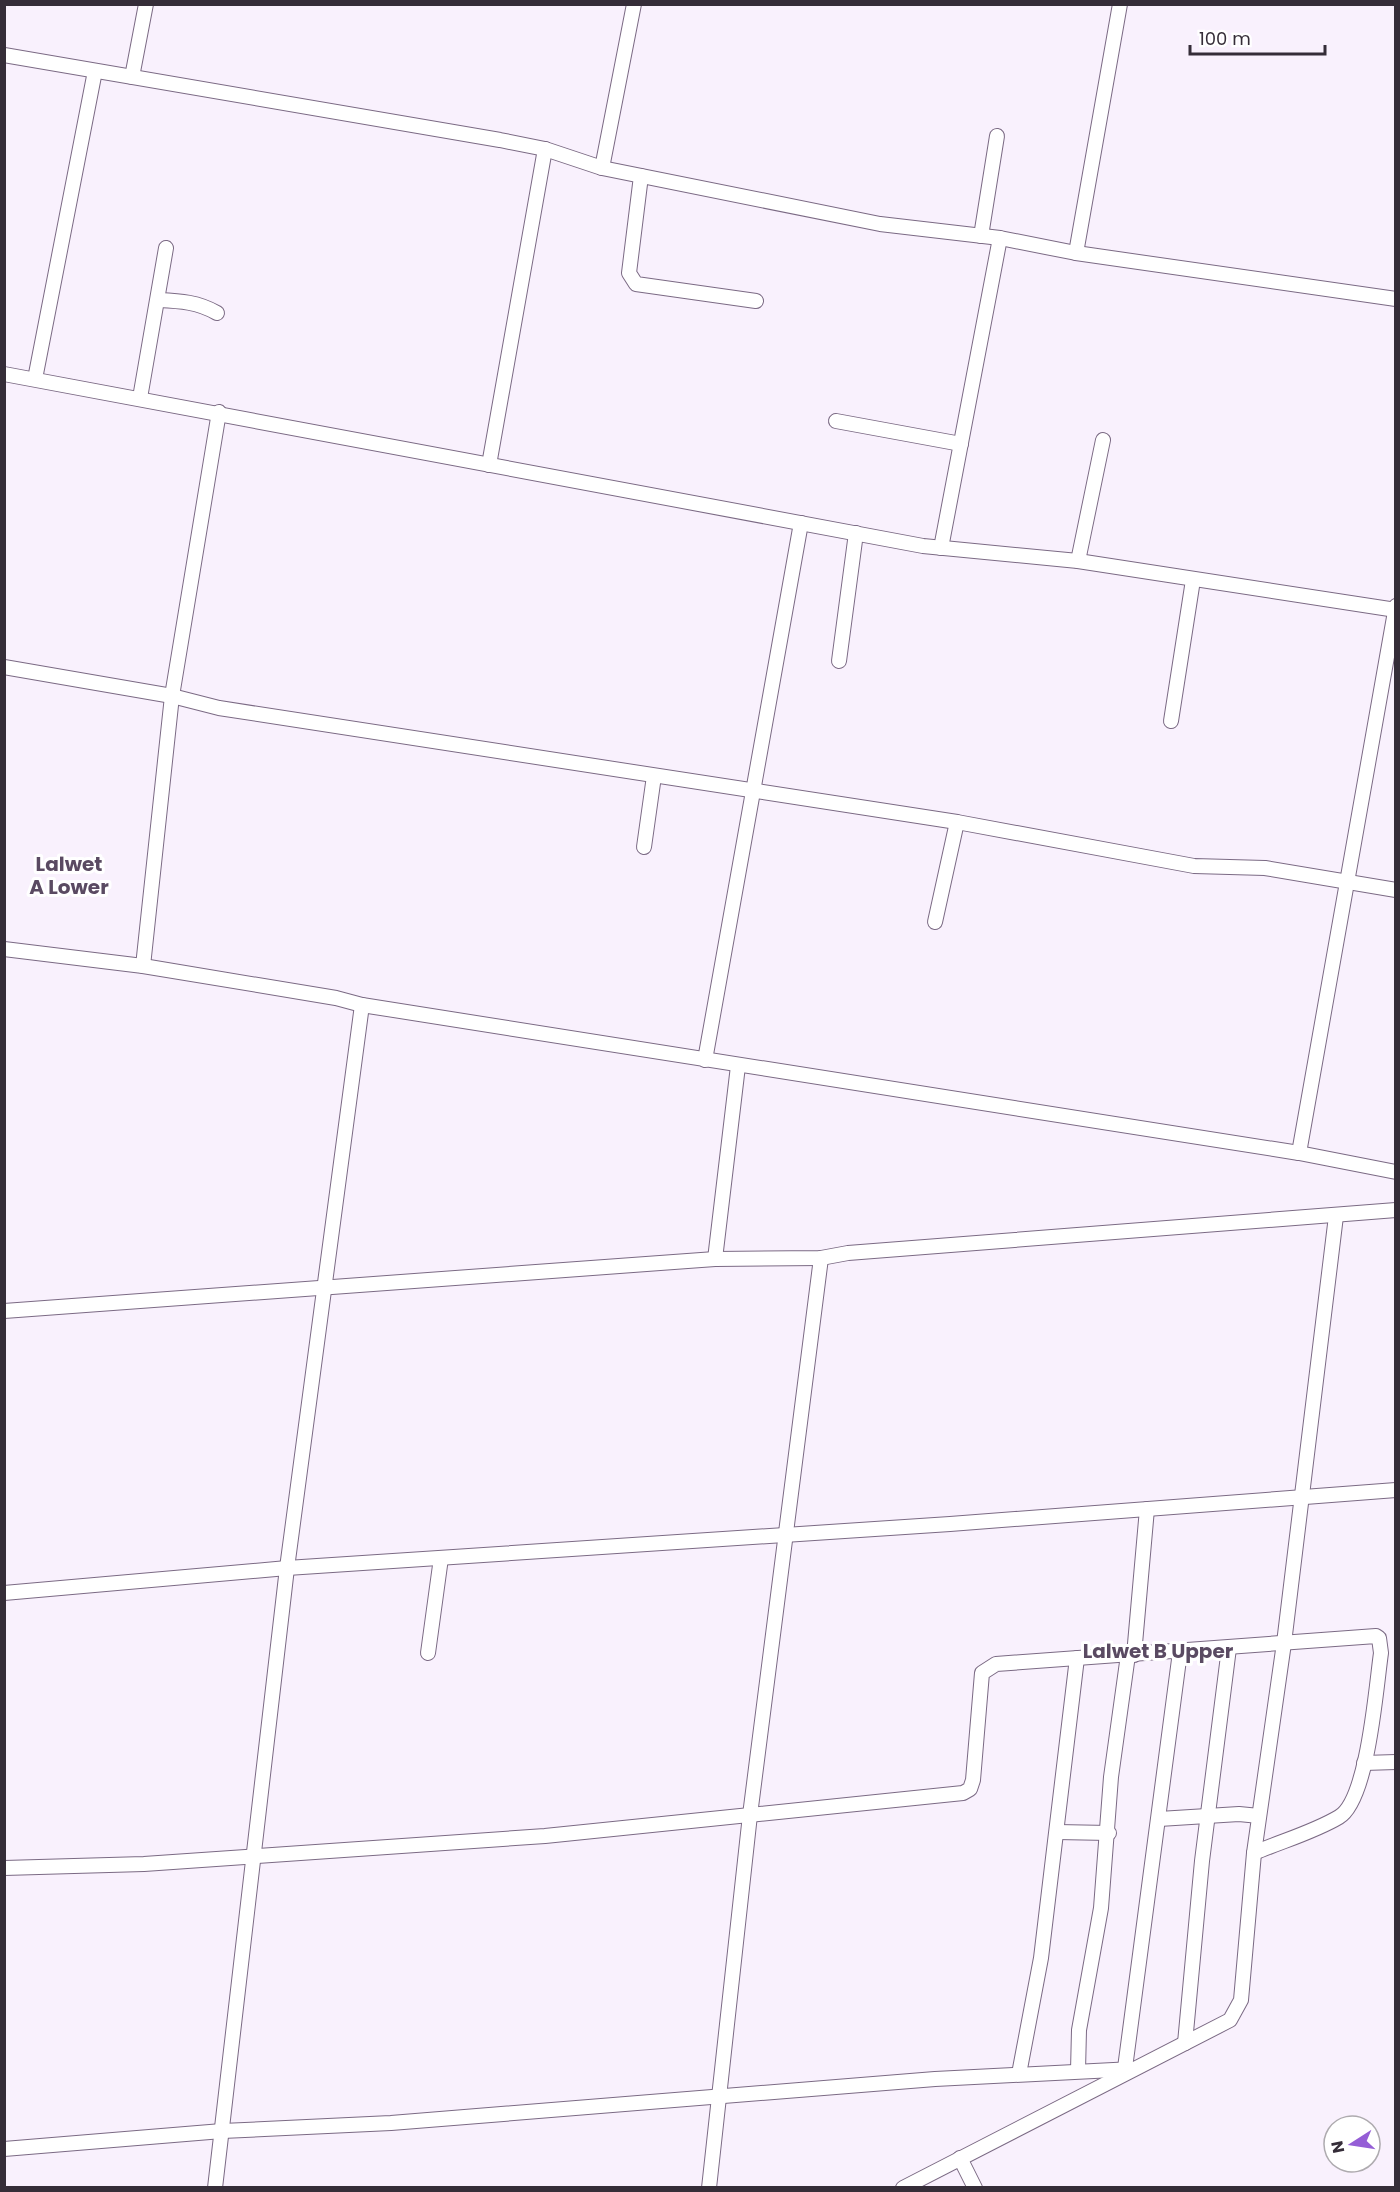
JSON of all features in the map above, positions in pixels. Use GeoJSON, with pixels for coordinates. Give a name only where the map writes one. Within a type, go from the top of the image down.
{"type":"FeatureCollection","features":[{"type":"Feature","properties":{"kind":"street"},"geometry":{"type":"LineString","coordinates":[[132,77],[146,4]]}},
{"type":"Feature","properties":{"kind":"street"},"geometry":{"type":"LineString","coordinates":[[602,168],[634,4]]}},
{"type":"Feature","properties":{"kind":"street"},"geometry":{"type":"LineString","coordinates":[[1076,253],[1120,4]]}},
{"type":"Feature","properties":{"kind":"street"},"geometry":{"type":"LineString","coordinates":[[4,55],[546,149],[602,168],[880,224],[1000,238],[1076,253],[1395,299]]}},
{"type":"Feature","properties":{"kind":"street"},"geometry":{"type":"LineString","coordinates":[[35,379],[95,70]]}},
{"type":"Feature","properties":{"kind":"street"},"geometry":{"type":"LineString","coordinates":[[981,236],[997,136]]}},
{"type":"Feature","properties":{"kind":"street"},"geometry":{"type":"LineString","coordinates":[[489,465],[546,149]]}},
{"type":"Feature","properties":{"kind":"street"},"geometry":{"type":"LineString","coordinates":[[641,176],[629,273],[632,281],[636,284],[756,301]]}},
{"type":"Feature","properties":{"kind":"street"},"geometry":{"type":"LineString","coordinates":[[941,548],[1000,238]]}},
{"type":"Feature","properties":{"kind":"street"},"geometry":{"type":"LineString","coordinates":[[140,398],[159,300],[166,248]]}},
{"type":"Feature","properties":{"kind":"street"},"geometry":{"type":"LineString","coordinates":[[159,300],[190,302],[217,313]]}},
{"type":"Feature","properties":{"kind":"street"},"geometry":{"type":"LineString","coordinates":[[4,374],[219,412],[489,465],[941,548],[1078,561],[1193,580],[1395,608],[1299,1153]]}},
{"type":"Feature","properties":{"kind":"street"},"geometry":{"type":"LineString","coordinates":[[143,966],[172,696],[219,412]]}},
{"type":"Feature","properties":{"kind":"street"},"geometry":{"type":"LineString","coordinates":[[836,421],[961,444]]}},
{"type":"Feature","properties":{"kind":"street"},"geometry":{"type":"LineString","coordinates":[[1078,561],[1103,440]]}},
{"type":"Feature","properties":{"kind":"street"},"geometry":{"type":"LineString","coordinates":[[705,1060],[801,523]]}},
{"type":"Feature","properties":{"kind":"street"},"geometry":{"type":"LineString","coordinates":[[839,660],[856,533]]}},
{"type":"Feature","properties":{"kind":"street"},"geometry":{"type":"LineString","coordinates":[[1171,721],[1193,580]]}},
{"type":"Feature","properties":{"kind":"street"},"geometry":{"type":"LineString","coordinates":[[4,667],[172,696],[243,712],[957,822],[1194,866],[1266,868],[1395,890]]}},
{"type":"Feature","properties":{"kind":"street"},"geometry":{"type":"LineString","coordinates":[[644,847],[654,776]]}},
{"type":"Feature","properties":{"kind":"street"},"geometry":{"type":"LineString","coordinates":[[935,922],[957,822]]}},
{"type":"Feature","properties":{"kind":"street"},"geometry":{"type":"LineString","coordinates":[[4,949],[143,966],[336,998],[362,1005],[738,1066],[1299,1153],[1395,1172]]}},
{"type":"Feature","properties":{"kind":"street"},"geometry":{"type":"LineString","coordinates":[[215,2187],[287,1568],[362,1005]]}},
{"type":"Feature","properties":{"kind":"street"},"geometry":{"type":"LineString","coordinates":[[715,1259],[738,1066]]}},
{"type":"Feature","properties":{"kind":"street"},"geometry":{"type":"LineString","coordinates":[[4,1311],[715,1259],[821,1258],[848,1253],[1395,1210]]}},
{"type":"Feature","properties":{"kind":"street"},"geometry":{"type":"LineString","coordinates":[[903,2187],[1130,2069],[1230,2020],[1241,2000],[1254,1853],[1284,1643],[1336,1216]]}},
{"type":"Feature","properties":{"kind":"street"},"geometry":{"type":"LineString","coordinates":[[709,2187],[750,1815],[788,1535],[821,1258]]}},
{"type":"Feature","properties":{"kind":"street"},"geometry":{"type":"LineString","coordinates":[[4,1593],[287,1568],[788,1535],[1395,1490]]}},
{"type":"Feature","properties":{"kind":"street"},"geometry":{"type":"LineString","coordinates":[[1078,2071],[1079,2030],[1101,1908],[1109,1833],[1111,1777],[1131,1655],[1147,1509]]}},
{"type":"Feature","properties":{"kind":"street"},"geometry":{"type":"LineString","coordinates":[[428,1653],[441,1558]]}},
{"type":"Feature","properties":{"kind":"street"},"geometry":{"type":"LineString","coordinates":[[4,1868],[144,1864],[545,1836],[963,1793],[970,1789],[973,1780],[982,1673],[996,1664],[1371,1636],[1379,1638],[1381,1653],[1358,1790],[1342,1816],[1254,1853]]}},
{"type":"Feature","properties":{"kind":"street"},"geometry":{"type":"LineString","coordinates":[[1185,2043],[1229,1648]]}},
{"type":"Feature","properties":{"kind":"street"},"geometry":{"type":"LineString","coordinates":[[1130,2069],[1180,1652]]}},
{"type":"Feature","properties":{"kind":"street"},"geometry":{"type":"LineString","coordinates":[[1019,2074],[1041,1958],[1077,1658]]}},
{"type":"Feature","properties":{"kind":"street"},"geometry":{"type":"LineString","coordinates":[[1364,1763],[1395,1762]]}},
{"type":"Feature","properties":{"kind":"street"},"geometry":{"type":"LineString","coordinates":[[1159,1819],[1259,1816]]}},
{"type":"Feature","properties":{"kind":"street"},"geometry":{"type":"LineString","coordinates":[[1057,1832],[1109,1833]]}},
{"type":"Feature","properties":{"kind":"street"},"geometry":{"type":"LineString","coordinates":[[4,2149],[222,2131],[391,2123],[1019,2074],[1130,2069]]}},
{"type":"Feature","properties":{"kind":"street"},"geometry":{"type":"LineString","coordinates":[[960,2158],[975,2187]]}},
{"type":"Feature","properties":{"kind":"district","name":"Lalwet A Lower"},"geometry":{"type":"Point","coordinates":[69,876]}},
{"type":"Feature","properties":{"kind":"district","name":"Lalwet B Upper"},"geometry":{"type":"Point","coordinates":[1158,1651]}}]}
